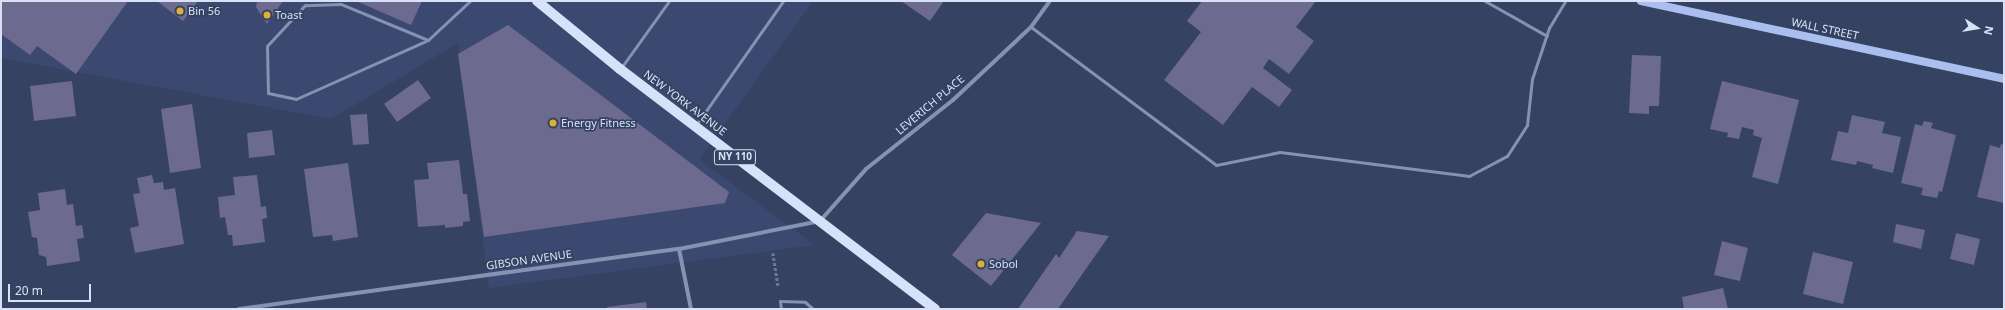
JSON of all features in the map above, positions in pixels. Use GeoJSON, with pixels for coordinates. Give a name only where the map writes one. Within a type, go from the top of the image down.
{"type":"FeatureCollection","features":[{"type":"Feature","properties":{"kind":"main road","name":"NEW YORK AVENUE"},"geometry":{"type":"LineString","coordinates":[[537,1],[620,69],[935,309]]}},
{"type":"Feature","properties":{"kind":"street","name":"LEVERICH PLACE"},"geometry":{"type":"LineString","coordinates":[[820,221],[866,168],[952,100],[1030,27],[1050,1]]}},
{"type":"Feature","properties":{"kind":"street","name":"WALL STREET"},"geometry":{"type":"LineString","coordinates":[[1641,1],[2004,79]]}},
{"type":"Feature","properties":{"kind":"street","name":"GIBSON AVENUE"},"geometry":{"type":"LineString","coordinates":[[239,309],[679,249],[820,221]]}},
{"type":"Feature","properties":{"kind":"street"},"geometry":{"type":"LineString","coordinates":[[679,249],[691,309]]}},
{"type":"Feature","properties":{"kind":"lane"},"geometry":{"type":"LineString","coordinates":[[428,40],[341,4],[305,5],[267,46],[268,93],[296,99],[428,40],[470,1]]}},
{"type":"Feature","properties":{"kind":"lane"},"geometry":{"type":"LineString","coordinates":[[620,69],[669,1]]}},
{"type":"Feature","properties":{"kind":"lane"},"geometry":{"type":"LineString","coordinates":[[695,126],[783,1]]}},
{"type":"Feature","properties":{"kind":"lane"},"geometry":{"type":"LineString","coordinates":[[1485,1],[1547,36]]}},
{"type":"Feature","properties":{"kind":"lane"},"geometry":{"type":"LineString","coordinates":[[1030,27],[1216,165],[1280,152],[1469,176],[1507,156],[1527,125],[1532,79],[1549,28],[1564,1]]}},
{"type":"Feature","properties":{"kind":"lane"},"geometry":{"type":"LineString","coordinates":[[782,309],[780,301],[805,302],[813,309]]}},
{"type":"Feature","properties":{"kind":"path"},"geometry":{"type":"LineString","coordinates":[[773,253],[780,301]]}},
{"type":"Feature","properties":{"kind":"shaded area"},"geometry":{"type":"Polygon","coordinates":[[[1,1],[813,1],[699,160],[815,245],[489,288],[458,43],[331,119],[1,58],[1,1]]]}},
{"type":"Feature","properties":{"kind":"building"},"geometry":{"type":"Polygon","coordinates":[[[1,1],[128,1],[76,74],[37,46],[30,55],[1,34],[1,1]]]}},
{"type":"Feature","properties":{"kind":"building","name":"Bin 56"},"geometry":{"type":"Polygon","coordinates":[[[157,1],[198,1],[183,21],[157,1]]]}},
{"type":"Feature","properties":{"kind":"building","name":"Toast"},"geometry":{"type":"Polygon","coordinates":[[[257,1],[283,1],[267,24],[256,7],[257,1]]]}},
{"type":"Feature","properties":{"kind":"building"},"geometry":{"type":"Polygon","coordinates":[[[356,1],[422,1],[411,25],[356,1]]]}},
{"type":"Feature","properties":{"kind":"building"},"geometry":{"type":"Polygon","coordinates":[[[901,1],[944,1],[930,21],[901,1]]]}},
{"type":"Feature","properties":{"kind":"building"},"geometry":{"type":"Polygon","coordinates":[[[1202,1],[1316,1],[1296,27],[1314,41],[1289,74],[1269,59],[1263,68],[1292,90],[1279,107],[1252,87],[1223,125],[1164,80],[1201,32],[1187,21],[1202,1]]]}},
{"type":"Feature","properties":{"kind":"building","name":"Energy Fitness"},"geometry":{"type":"Polygon","coordinates":[[[508,25],[729,192],[725,203],[484,237],[458,54],[508,25]]]}},
{"type":"Feature","properties":{"kind":"building"},"geometry":{"type":"Polygon","coordinates":[[[1632,55],[1661,56],[1659,106],[1649,106],[1649,114],[1629,113],[1632,55]]]}},
{"type":"Feature","properties":{"kind":"building"},"geometry":{"type":"Polygon","coordinates":[[[418,80],[431,98],[397,122],[384,104],[418,80]]]}},
{"type":"Feature","properties":{"kind":"building"},"geometry":{"type":"Polygon","coordinates":[[[72,81],[76,116],[34,121],[30,86],[72,81]]]}},
{"type":"Feature","properties":{"kind":"building"},"geometry":{"type":"Polygon","coordinates":[[[1722,81],[1799,100],[1778,184],[1752,177],[1762,138],[1753,135],[1754,130],[1742,127],[1739,139],[1727,137],[1728,133],[1710,129],[1722,81]]]}},
{"type":"Feature","properties":{"kind":"building"},"geometry":{"type":"Polygon","coordinates":[[[192,104],[201,168],[170,173],[161,109],[192,104]]]}},
{"type":"Feature","properties":{"kind":"building"},"geometry":{"type":"Polygon","coordinates":[[[367,114],[369,144],[353,145],[350,115],[367,114]]]}},
{"type":"Feature","properties":{"kind":"building"},"geometry":{"type":"Polygon","coordinates":[[[1852,115],[1885,122],[1882,133],[1901,137],[1893,173],[1872,168],[1873,165],[1857,161],[1856,165],[1831,160],[1838,131],[1848,133],[1852,115]]]}},
{"type":"Feature","properties":{"kind":"building"},"geometry":{"type":"Polygon","coordinates":[[[1924,121],[1933,123],[1931,128],[1956,135],[1942,192],[1939,191],[1937,198],[1921,195],[1923,188],[1901,183],[1915,124],[1922,126],[1924,121]]]}},
{"type":"Feature","properties":{"kind":"building"},"geometry":{"type":"Polygon","coordinates":[[[272,130],[275,155],[249,158],[247,133],[272,130]]]}},
{"type":"Feature","properties":{"kind":"building"},"geometry":{"type":"Polygon","coordinates":[[[2001,144],[2004,145],[2004,203],[1977,197],[1990,145],[2000,148],[2001,144]]]}},
{"type":"Feature","properties":{"kind":"building"},"geometry":{"type":"Polygon","coordinates":[[[459,160],[463,194],[467,194],[470,221],[463,222],[463,226],[445,228],[445,225],[418,227],[414,180],[429,179],[427,163],[459,160]]]}},
{"type":"Feature","properties":{"kind":"building"},"geometry":{"type":"Polygon","coordinates":[[[348,163],[358,237],[333,241],[332,235],[313,237],[304,169],[348,163]]]}},
{"type":"Feature","properties":{"kind":"building"},"geometry":{"type":"Polygon","coordinates":[[[152,175],[154,183],[163,182],[164,190],[175,188],[184,244],[135,253],[130,228],[139,226],[133,194],[140,193],[137,178],[152,175]]]}},
{"type":"Feature","properties":{"kind":"building"},"geometry":{"type":"Polygon","coordinates":[[[257,175],[261,207],[266,206],[267,218],[262,219],[265,242],[233,246],[232,235],[228,235],[225,217],[220,218],[218,197],[235,195],[233,177],[257,175]]]}},
{"type":"Feature","properties":{"kind":"building"},"geometry":{"type":"Polygon","coordinates":[[[65,189],[67,205],[73,204],[76,226],[82,225],[84,238],[77,239],[80,261],[47,266],[46,257],[39,255],[37,238],[32,237],[28,212],[40,210],[38,193],[65,189]]]}},
{"type":"Feature","properties":{"kind":"building"},"geometry":{"type":"Polygon","coordinates":[[[986,213],[1041,223],[991,286],[952,255],[986,213]]]}},
{"type":"Feature","properties":{"kind":"building"},"geometry":{"type":"Polygon","coordinates":[[[1896,224],[1925,230],[1921,249],[1893,242],[1896,224]]]}},
{"type":"Feature","properties":{"kind":"building"},"geometry":{"type":"Polygon","coordinates":[[[1077,231],[1109,236],[1058,309],[1018,309],[1056,254],[1059,258],[1077,231]]]}},
{"type":"Feature","properties":{"kind":"building"},"geometry":{"type":"Polygon","coordinates":[[[1956,233],[1980,239],[1974,265],[1950,259],[1956,233]]]}},
{"type":"Feature","properties":{"kind":"building"},"geometry":{"type":"Polygon","coordinates":[[[1722,241],[1748,248],[1740,281],[1714,275],[1722,241]]]}},
{"type":"Feature","properties":{"kind":"building"},"geometry":{"type":"Polygon","coordinates":[[[1813,252],[1853,262],[1843,304],[1803,294],[1813,252]]]}},
{"type":"Feature","properties":{"kind":"building"},"geometry":{"type":"Polygon","coordinates":[[[1723,288],[1728,309],[1684,309],[1682,297],[1723,288]]]}},
{"type":"Feature","properties":{"kind":"building"},"geometry":{"type":"Polygon","coordinates":[[[646,302],[647,309],[607,309],[607,307],[646,302]]]}},
{"type":"Feature","properties":{"kind":"place","name":"Bin 56"},"geometry":{"type":"Point","coordinates":[180,11]}},
{"type":"Feature","properties":{"kind":"place","name":"Toast"},"geometry":{"type":"Point","coordinates":[267,15]}},
{"type":"Feature","properties":{"kind":"place","name":"Energy Fitness"},"geometry":{"type":"Point","coordinates":[553,123]}},
{"type":"Feature","properties":{"kind":"place","name":"Sobol"},"geometry":{"type":"Point","coordinates":[981,264]}}]}
